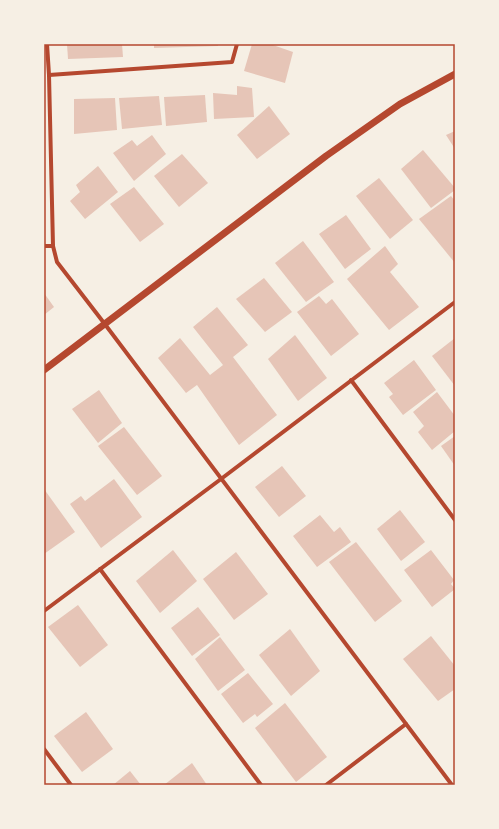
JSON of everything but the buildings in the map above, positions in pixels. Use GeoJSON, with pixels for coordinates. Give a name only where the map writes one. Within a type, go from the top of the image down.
{"type":"FeatureCollection","features":[{"type":"Feature","properties":{"kind":"street"},"geometry":{"type":"LineString","coordinates":[[47,44],[53,246],[57,262],[452,785]]}},
{"type":"Feature","properties":{"kind":"street"},"geometry":{"type":"LineString","coordinates":[[49,75],[232,62],[237,44]]}},
{"type":"Feature","properties":{"kind":"street"},"geometry":{"type":"LineString","coordinates":[[44,370],[326,156],[400,104],[455,74]]}},
{"type":"Feature","properties":{"kind":"street"},"geometry":{"type":"LineString","coordinates":[[44,246],[53,246]]}},
{"type":"Feature","properties":{"kind":"street"},"geometry":{"type":"LineString","coordinates":[[44,611],[455,302]]}},
{"type":"Feature","properties":{"kind":"street"},"geometry":{"type":"LineString","coordinates":[[351,380],[455,520]]}},
{"type":"Feature","properties":{"kind":"street"},"geometry":{"type":"LineString","coordinates":[[100,569],[261,785]]}},
{"type":"Feature","properties":{"kind":"street"},"geometry":{"type":"LineString","coordinates":[[326,785],[406,724]]}},
{"type":"Feature","properties":{"kind":"street"},"geometry":{"type":"LineString","coordinates":[[44,750],[71,785]]}}]}
